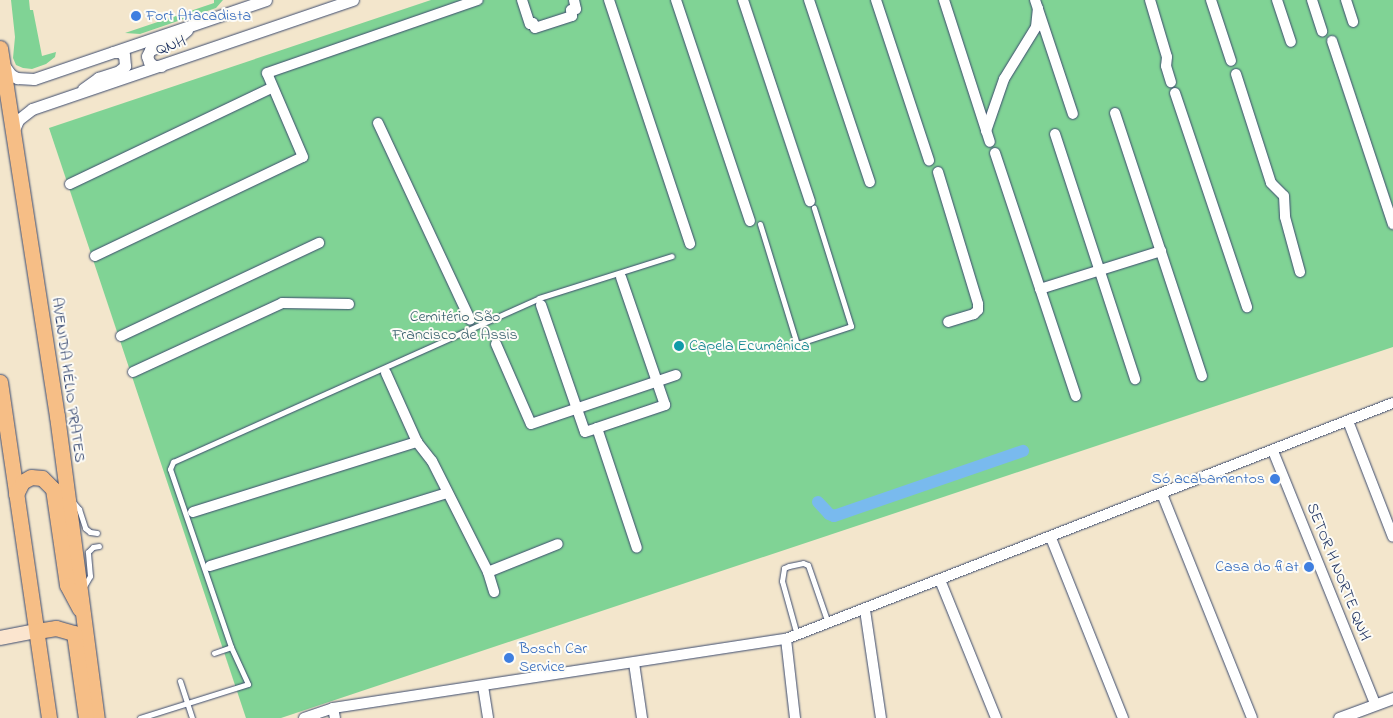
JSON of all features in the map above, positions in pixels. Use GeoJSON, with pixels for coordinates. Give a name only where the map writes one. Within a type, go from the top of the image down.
{"type":"FeatureCollection","features":[{"type":"Feature","properties":{"kind":"main road","name":"AVENIDA HÉLIO PRATES"},"geometry":{"type":"LineString","coordinates":[[0,48],[57,416],[97,718]]}},
{"type":"Feature","properties":{"kind":"main road"},"geometry":{"type":"LineString","coordinates":[[0,382],[49,714]]}},
{"type":"Feature","properties":{"kind":"main road"},"geometry":{"type":"LineString","coordinates":[[16,494],[22,482],[31,477],[42,478],[53,489],[67,585],[85,619]]}},
{"type":"Feature","properties":{"kind":"main road"},"geometry":{"type":"LineString","coordinates":[[0,638],[56,628],[74,633],[86,718]]}},
{"type":"Feature","properties":{"kind":"street","name":"QNH"},"geometry":{"type":"LineString","coordinates":[[3,64],[11,75],[28,80],[194,25],[237,5],[266,0]]}},
{"type":"Feature","properties":{"kind":"street","name":"QNH"},"geometry":{"type":"LineString","coordinates":[[13,136],[15,125],[26,112],[353,0]]}},
{"type":"Feature","properties":{"kind":"street"},"geometry":{"type":"LineString","coordinates":[[96,256],[303,157],[271,88],[267,73],[478,0]]}},
{"type":"Feature","properties":{"kind":"street"},"geometry":{"type":"LineString","coordinates":[[522,0],[530,24],[533,23],[535,28],[572,16],[571,10],[576,8],[574,0]]}},
{"type":"Feature","properties":{"kind":"street"},"geometry":{"type":"LineString","coordinates":[[609,0],[690,244]]}},
{"type":"Feature","properties":{"kind":"street"},"geometry":{"type":"LineString","coordinates":[[676,0],[755,222]]}},
{"type":"Feature","properties":{"kind":"street"},"geometry":{"type":"LineString","coordinates":[[743,0],[812,204]]}},
{"type":"Feature","properties":{"kind":"street"},"geometry":{"type":"LineString","coordinates":[[809,0],[870,182]]}},
{"type":"Feature","properties":{"kind":"street"},"geometry":{"type":"LineString","coordinates":[[876,0],[929,160]]}},
{"type":"Feature","properties":{"kind":"street"},"geometry":{"type":"LineString","coordinates":[[944,0],[990,142]]}},
{"type":"Feature","properties":{"kind":"street"},"geometry":{"type":"LineString","coordinates":[[1150,0],[1167,57],[1166,66],[1170,82]]}},
{"type":"Feature","properties":{"kind":"street"},"geometry":{"type":"LineString","coordinates":[[1211,0],[1232,62]]}},
{"type":"Feature","properties":{"kind":"street"},"geometry":{"type":"LineString","coordinates":[[1277,0],[1291,42]]}},
{"type":"Feature","properties":{"kind":"street"},"geometry":{"type":"LineString","coordinates":[[1312,0],[1322,31]]}},
{"type":"Feature","properties":{"kind":"street"},"geometry":{"type":"LineString","coordinates":[[1346,0],[1353,22]]}},
{"type":"Feature","properties":{"kind":"street"},"geometry":{"type":"LineString","coordinates":[[986,131],[1004,79],[1036,27],[1036,4]]}},
{"type":"Feature","properties":{"kind":"street"},"geometry":{"type":"LineString","coordinates":[[1036,4],[1074,114]]}},
{"type":"Feature","properties":{"kind":"street"},"geometry":{"type":"LineString","coordinates":[[161,66],[154,66],[149,62],[147,56],[150,50],[174,41],[194,25]]}},
{"type":"Feature","properties":{"kind":"street"},"geometry":{"type":"LineString","coordinates":[[1332,41],[1393,224]]}},
{"type":"Feature","properties":{"kind":"street"},"geometry":{"type":"LineString","coordinates":[[74,96],[98,78],[122,69],[126,62],[124,56],[119,52],[113,52]]}},
{"type":"Feature","properties":{"kind":"street"},"geometry":{"type":"LineString","coordinates":[[1236,74],[1272,182],[1284,196],[1285,217],[1300,272]]}},
{"type":"Feature","properties":{"kind":"street"},"geometry":{"type":"LineString","coordinates":[[70,184],[271,88]]}},
{"type":"Feature","properties":{"kind":"street"},"geometry":{"type":"LineString","coordinates":[[1175,93],[1247,307]]}},
{"type":"Feature","properties":{"kind":"street"},"geometry":{"type":"LineString","coordinates":[[1115,113],[1202,376]]}},
{"type":"Feature","properties":{"kind":"street"},"geometry":{"type":"LineString","coordinates":[[378,123],[470,319]]}},
{"type":"Feature","properties":{"kind":"street"},"geometry":{"type":"LineString","coordinates":[[1055,134],[1135,379]]}},
{"type":"Feature","properties":{"kind":"street"},"geometry":{"type":"LineString","coordinates":[[995,154],[1076,396]]}},
{"type":"Feature","properties":{"kind":"street"},"geometry":{"type":"LineString","coordinates":[[938,172],[978,304],[978,310],[974,314],[948,322]]}},
{"type":"Feature","properties":{"kind":"street"},"geometry":{"type":"LineString","coordinates":[[121,336],[319,243]]}},
{"type":"Feature","properties":{"kind":"street"},"geometry":{"type":"LineString","coordinates":[[1040,289],[1161,251]]}},
{"type":"Feature","properties":{"kind":"street"},"geometry":{"type":"LineString","coordinates":[[541,305],[585,432],[597,428],[665,405],[621,278]]}},
{"type":"Feature","properties":{"kind":"street"},"geometry":{"type":"LineString","coordinates":[[133,372],[282,302],[349,304]]}},
{"type":"Feature","properties":{"kind":"street"},"geometry":{"type":"LineString","coordinates":[[496,344],[531,424],[676,375]]}},
{"type":"Feature","properties":{"kind":"street"},"geometry":{"type":"LineString","coordinates":[[386,373],[417,442],[432,461],[488,572],[494,592]]}},
{"type":"Feature","properties":{"kind":"street"},"geometry":{"type":"LineString","coordinates":[[304,718],[483,686],[786,640],[1393,403]]}},
{"type":"Feature","properties":{"kind":"street"},"geometry":{"type":"LineString","coordinates":[[1348,421],[1393,537]]}},
{"type":"Feature","properties":{"kind":"street"},"geometry":{"type":"LineString","coordinates":[[597,428],[637,548]]}},
{"type":"Feature","properties":{"kind":"street"},"geometry":{"type":"LineString","coordinates":[[192,512],[417,442]]}},
{"type":"Feature","properties":{"kind":"street","name":"SETOR H NORTE QNH"},"geometry":{"type":"LineString","coordinates":[[1273,450],[1376,704]]}},
{"type":"Feature","properties":{"kind":"street"},"geometry":{"type":"LineString","coordinates":[[210,566],[447,493]]}},
{"type":"Feature","properties":{"kind":"street"},"geometry":{"type":"LineString","coordinates":[[1162,494],[1252,718]]}},
{"type":"Feature","properties":{"kind":"street"},"geometry":{"type":"LineString","coordinates":[[1051,538],[1123,718]]}},
{"type":"Feature","properties":{"kind":"street"},"geometry":{"type":"LineString","coordinates":[[488,572],[558,544]]}},
{"type":"Feature","properties":{"kind":"street"},"geometry":{"type":"LineString","coordinates":[[940,580],[996,718]]}},
{"type":"Feature","properties":{"kind":"street"},"geometry":{"type":"LineString","coordinates":[[866,610],[881,718]]}},
{"type":"Feature","properties":{"kind":"street"},"geometry":{"type":"LineString","coordinates":[[786,640],[796,718]]}},
{"type":"Feature","properties":{"kind":"street"},"geometry":{"type":"LineString","coordinates":[[634,663],[642,718]]}},
{"type":"Feature","properties":{"kind":"street"},"geometry":{"type":"LineString","coordinates":[[483,686],[488,718]]}},
{"type":"Feature","properties":{"kind":"street"},"geometry":{"type":"LineString","coordinates":[[1339,718],[1393,698]]}},
{"type":"Feature","properties":{"kind":"lane"},"geometry":{"type":"LineString","coordinates":[[755,222],[797,344],[851,326],[812,204]]}},
{"type":"Feature","properties":{"kind":"lane"},"geometry":{"type":"LineString","coordinates":[[140,718],[248,684],[231,647],[170,469],[173,462],[539,298],[672,256]]}},
{"type":"Feature","properties":{"kind":"lane"},"geometry":{"type":"LineString","coordinates":[[66,494],[80,509],[85,528],[90,532],[97,533]]}},
{"type":"Feature","properties":{"kind":"lane"},"geometry":{"type":"LineString","coordinates":[[81,590],[90,576],[88,552],[93,547],[99,546]]}},
{"type":"Feature","properties":{"kind":"lane"},"geometry":{"type":"LineString","coordinates":[[797,636],[782,581],[784,568],[789,566],[803,563],[808,565],[828,624]]}},
{"type":"Feature","properties":{"kind":"lane"},"geometry":{"type":"LineString","coordinates":[[214,653],[231,647]]}},
{"type":"Feature","properties":{"kind":"lane"},"geometry":{"type":"LineString","coordinates":[[180,681],[192,718]]}},
{"type":"Feature","properties":{"kind":"green space"},"geometry":{"type":"Polygon","coordinates":[[[11,0],[29,0],[30,10],[33,10],[42,56],[56,52],[55,57],[46,64],[32,69],[16,65],[13,58],[15,37],[11,0]]]}},
{"type":"Feature","properties":{"kind":"green space"},"geometry":{"type":"Polygon","coordinates":[[[214,0],[223,0],[216,8],[140,34],[125,33],[214,3],[214,0]]]}},
{"type":"Feature","properties":{"kind":"green space","name":"Cemitério São Francisco de Assis"},"geometry":{"type":"Polygon","coordinates":[[[431,0],[1393,0],[1393,347],[281,718],[246,718],[49,128],[431,0]]]}},
{"type":"Feature","properties":{"kind":"waterway"},"geometry":{"type":"LineString","coordinates":[[818,502],[829,514],[834,516],[1023,451]]}},
{"type":"Feature","properties":{"kind":"place","name":"Fort Atacadista"},"geometry":{"type":"Point","coordinates":[136,16]}},
{"type":"Feature","properties":{"kind":"place","name":"Capela Ecumênica"},"geometry":{"type":"Point","coordinates":[679,346]}},
{"type":"Feature","properties":{"kind":"place","name":"Só acabamentos"},"geometry":{"type":"Point","coordinates":[1275,479]}},
{"type":"Feature","properties":{"kind":"place","name":"Casa do fiat"},"geometry":{"type":"Point","coordinates":[1309,567]}},
{"type":"Feature","properties":{"kind":"place","name":"Bosch Car Service"},"geometry":{"type":"Point","coordinates":[509,658]}}]}
